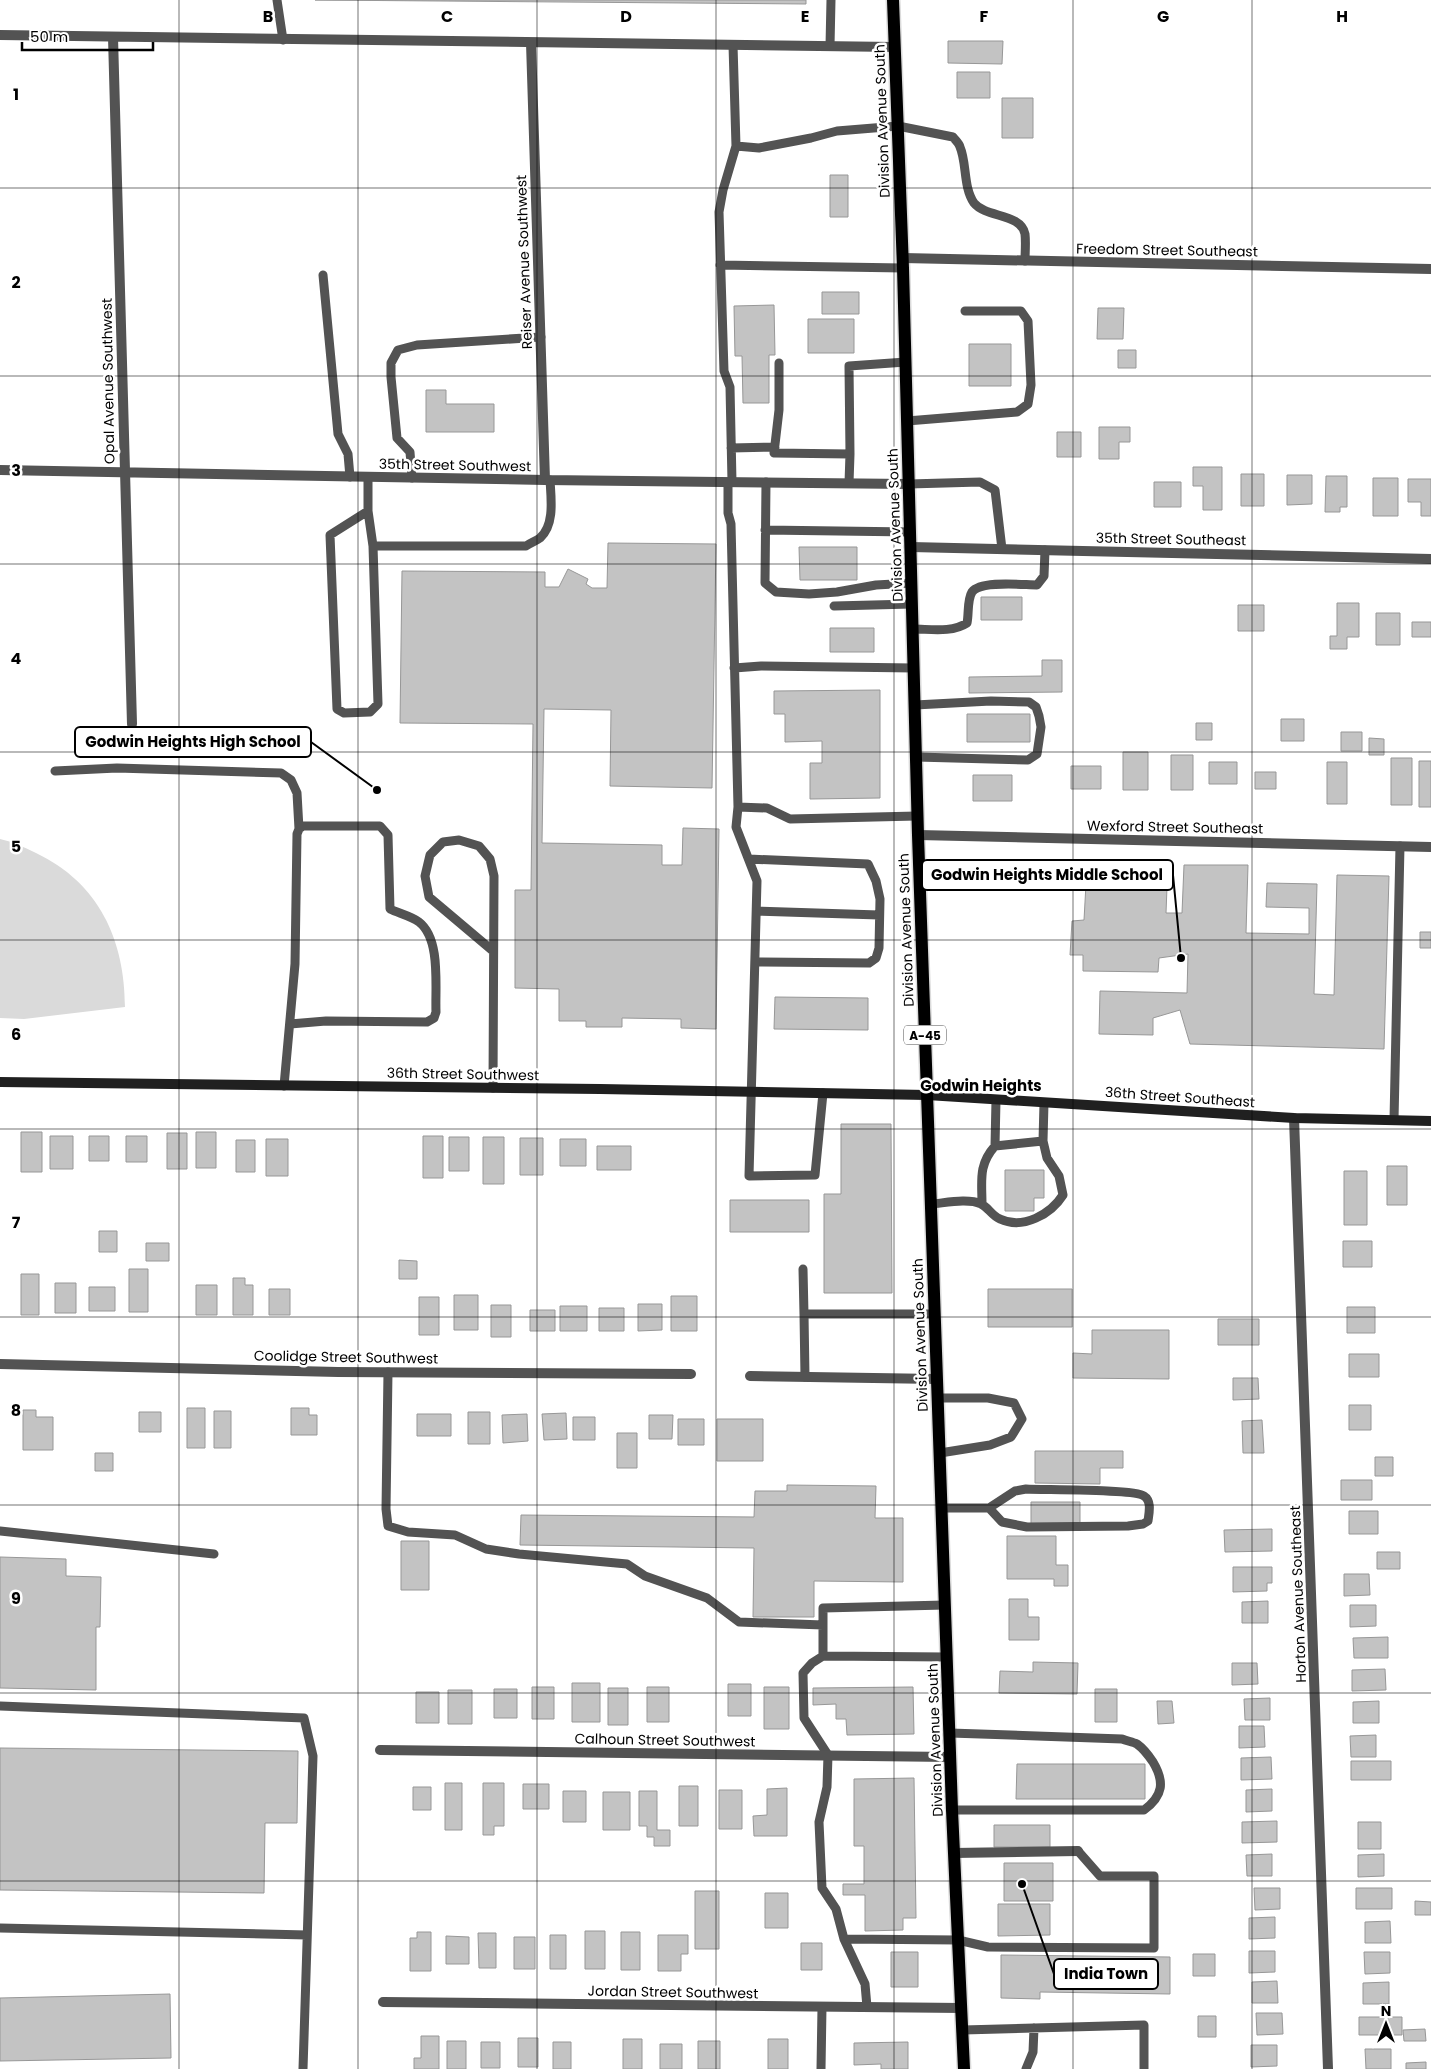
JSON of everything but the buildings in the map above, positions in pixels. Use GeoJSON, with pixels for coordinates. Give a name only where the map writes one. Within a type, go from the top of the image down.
{"type":"FeatureCollection","features":[{"type":"Feature","properties":{"kind":"main road","name":"Division Avenue South"},"geometry":{"type":"LineString","coordinates":[[893,0],[906,362],[926,1095],[952,1810],[964,2069]]}},
{"type":"Feature","properties":{"kind":"street"},"geometry":{"type":"LineString","coordinates":[[0,35],[894,47]]}},
{"type":"Feature","properties":{"kind":"street","name":"Opal Avenue Southwest"},"geometry":{"type":"LineString","coordinates":[[112,37],[132,724]]}},
{"type":"Feature","properties":{"kind":"street","name":"Reiser Avenue Southwest"},"geometry":{"type":"LineString","coordinates":[[531,43],[548,480]]}},
{"type":"Feature","properties":{"kind":"street","name":"Freedom Street Southeast"},"geometry":{"type":"LineString","coordinates":[[903,263],[1025,261],[1431,269]]}},
{"type":"Feature","properties":{"kind":"street","name":"35th Street Southwest"},"geometry":{"type":"LineString","coordinates":[[0,470],[412,478],[909,484]]}},
{"type":"Feature","properties":{"kind":"street","name":"35th Street Southeast"},"geometry":{"type":"LineString","coordinates":[[911,547],[1431,558]]}},
{"type":"Feature","properties":{"kind":"street","name":"Wexford Street Southeast"},"geometry":{"type":"LineString","coordinates":[[918,835],[1431,847]]}},
{"type":"Feature","properties":{"kind":"street","name":"36th Street Southwest"},"geometry":{"type":"LineString","coordinates":[[0,1082],[926,1095]]}},
{"type":"Feature","properties":{"kind":"street","name":"36th Street Southeast"},"geometry":{"type":"LineString","coordinates":[[926,1095],[1294,1118],[1431,1121]]}},
{"type":"Feature","properties":{"kind":"street","name":"Horton Avenue Southeast"},"geometry":{"type":"LineString","coordinates":[[1294,1118],[1328,2069]]}},
{"type":"Feature","properties":{"kind":"street","name":"Coolidge Street Southwest"},"geometry":{"type":"LineString","coordinates":[[0,1364],[388,1372],[691,1374]]}},
{"type":"Feature","properties":{"kind":"street"},"geometry":{"type":"LineString","coordinates":[[750,1376],[937,1379]]}},
{"type":"Feature","properties":{"kind":"street","name":"Calhoun Street Southwest"},"geometry":{"type":"LineString","coordinates":[[380,1750],[950,1757]]}},
{"type":"Feature","properties":{"kind":"street"},"geometry":{"type":"LineString","coordinates":[[954,1853],[1078,1851]]}},
{"type":"Feature","properties":{"kind":"street","name":"Jordan Street Southwest"},"geometry":{"type":"LineString","coordinates":[[383,2002],[962,2008]]}},
{"type":"Feature","properties":{"kind":"lane"},"geometry":{"type":"LineString","coordinates":[[278,0],[283,40]]}},
{"type":"Feature","properties":{"kind":"lane"},"geometry":{"type":"LineString","coordinates":[[830,46],[831,0]]}},
{"type":"Feature","properties":{"kind":"lane"},"geometry":{"type":"LineString","coordinates":[[733,45],[736,146],[718,212],[724,371],[730,386],[731,448],[728,513],[731,524],[738,806],[736,827],[757,881],[749,1176],[815,1175],[823,1093]]}},
{"type":"Feature","properties":{"kind":"lane"},"geometry":{"type":"LineString","coordinates":[[736,146],[759,148],[812,138],[837,131],[898,126],[953,137],[960,146],[974,202],[985,211],[1020,225],[1025,233],[1025,261]]}},
{"type":"Feature","properties":{"kind":"lane"},"geometry":{"type":"LineString","coordinates":[[720,265],[903,263]]}},
{"type":"Feature","properties":{"kind":"lane"},"geometry":{"type":"LineString","coordinates":[[323,275],[338,434],[348,454],[350,477]]}},
{"type":"Feature","properties":{"kind":"lane"},"geometry":{"type":"LineString","coordinates":[[907,420],[1017,412],[1028,404],[1031,384],[1028,321],[1021,311],[965,311]]}},
{"type":"Feature","properties":{"kind":"lane"},"geometry":{"type":"LineString","coordinates":[[412,478],[410,452],[397,438],[391,363],[398,350],[418,345],[541,337]]}},
{"type":"Feature","properties":{"kind":"lane"},"geometry":{"type":"LineString","coordinates":[[849,483],[849,366],[906,362]]}},
{"type":"Feature","properties":{"kind":"lane"},"geometry":{"type":"LineString","coordinates":[[779,363],[779,410],[774,453],[850,454]]}},
{"type":"Feature","properties":{"kind":"lane"},"geometry":{"type":"LineString","coordinates":[[731,448],[775,447]]}},
{"type":"Feature","properties":{"kind":"lane"},"geometry":{"type":"LineString","coordinates":[[368,477],[368,511],[373,546],[378,704],[370,712],[344,713],[337,709],[330,535],[368,511]]}},
{"type":"Feature","properties":{"kind":"lane"},"geometry":{"type":"LineString","coordinates":[[373,546],[526,546],[540,537],[547,526],[551,508],[548,480]]}},
{"type":"Feature","properties":{"kind":"lane"},"geometry":{"type":"LineString","coordinates":[[766,482],[765,583],[776,592],[809,594],[912,583]]}},
{"type":"Feature","properties":{"kind":"lane"},"geometry":{"type":"LineString","coordinates":[[909,484],[980,482],[995,490],[1002,549]]}},
{"type":"Feature","properties":{"kind":"lane"},"geometry":{"type":"LineString","coordinates":[[765,530],[911,532]]}},
{"type":"Feature","properties":{"kind":"lane"},"geometry":{"type":"LineString","coordinates":[[913,629],[952,628],[960,627],[967,623],[970,598],[977,588],[986,585],[1037,585],[1044,576],[1046,550]]}},
{"type":"Feature","properties":{"kind":"lane"},"geometry":{"type":"LineString","coordinates":[[834,606],[912,604]]}},
{"type":"Feature","properties":{"kind":"lane"},"geometry":{"type":"LineString","coordinates":[[734,668],[761,666],[914,668]]}},
{"type":"Feature","properties":{"kind":"lane"},"geometry":{"type":"LineString","coordinates":[[915,705],[991,701],[1029,702],[1036,707],[1041,727],[1037,754],[1028,760],[916,757]]}},
{"type":"Feature","properties":{"kind":"lane"},"geometry":{"type":"LineString","coordinates":[[55,770],[117,768],[281,772],[291,780],[297,793],[298,829],[295,964],[284,1086]]}},
{"type":"Feature","properties":{"kind":"lane"},"geometry":{"type":"LineString","coordinates":[[738,806],[767,808],[790,819],[917,816]]}},
{"type":"Feature","properties":{"kind":"lane"},"geometry":{"type":"LineString","coordinates":[[290,1024],[326,1021],[427,1022],[434,1018],[436,1012],[432,939],[419,922],[390,909],[388,835],[385,829],[380,826],[303,826],[298,829]]}},
{"type":"Feature","properties":{"kind":"lane"},"geometry":{"type":"LineString","coordinates":[[493,1088],[494,952],[494,876],[490,859],[479,846],[459,840],[443,842],[430,855],[424,876],[429,898],[494,952]]}},
{"type":"Feature","properties":{"kind":"lane"},"geometry":{"type":"LineString","coordinates":[[1394,1120],[1400,846]]}},
{"type":"Feature","properties":{"kind":"lane"},"geometry":{"type":"LineString","coordinates":[[749,859],[868,864],[876,881],[880,899],[879,948],[876,958],[869,963],[755,962]]}},
{"type":"Feature","properties":{"kind":"lane"},"geometry":{"type":"LineString","coordinates":[[757,911],[879,915]]}},
{"type":"Feature","properties":{"kind":"lane"},"geometry":{"type":"LineString","coordinates":[[982,1204],[981,1171],[986,1156],[995,1146],[996,1100]]}},
{"type":"Feature","properties":{"kind":"lane"},"geometry":{"type":"LineString","coordinates":[[931,1204],[968,1202],[982,1204],[1001,1220],[1021,1222],[1037,1218],[1056,1206],[1063,1195],[1059,1176],[1046,1158],[1043,1141],[1044,1102]]}},
{"type":"Feature","properties":{"kind":"lane"},"geometry":{"type":"LineString","coordinates":[[995,1146],[1043,1141]]}},
{"type":"Feature","properties":{"kind":"lane"},"geometry":{"type":"LineString","coordinates":[[803,1269],[805,1377]]}},
{"type":"Feature","properties":{"kind":"lane"},"geometry":{"type":"LineString","coordinates":[[804,1314],[935,1314]]}},
{"type":"Feature","properties":{"kind":"lane"},"geometry":{"type":"LineString","coordinates":[[388,1372],[386,1509],[388,1526],[408,1532],[455,1535],[486,1549],[626,1564],[645,1576],[708,1598],[740,1622],[822,1625]]}},
{"type":"Feature","properties":{"kind":"lane"},"geometry":{"type":"LineString","coordinates":[[938,1398],[988,1398],[1014,1403],[1022,1419],[1011,1437],[990,1445],[940,1452]]}},
{"type":"Feature","properties":{"kind":"lane"},"geometry":{"type":"LineString","coordinates":[[942,1508],[989,1508],[1015,1491],[1026,1489],[1135,1492],[1145,1496],[1149,1503],[1150,1513],[1148,1521],[1143,1524],[1128,1526],[1027,1527],[1002,1522],[989,1508]]}},
{"type":"Feature","properties":{"kind":"lane"},"geometry":{"type":"LineString","coordinates":[[0,1531],[214,1554]]}},
{"type":"Feature","properties":{"kind":"lane"},"geometry":{"type":"LineString","coordinates":[[822,1656],[822,1608],[945,1605]]}},
{"type":"Feature","properties":{"kind":"lane"},"geometry":{"type":"LineString","coordinates":[[867,2007],[866,1984],[844,1939],[836,1909],[822,1888],[819,1822],[828,1787],[828,1756],[804,1718],[803,1673],[822,1656],[947,1657]]}},
{"type":"Feature","properties":{"kind":"lane"},"geometry":{"type":"LineString","coordinates":[[0,1706],[304,1718],[313,1756],[303,2069]]}},
{"type":"Feature","properties":{"kind":"lane"},"geometry":{"type":"LineString","coordinates":[[950,1733],[1122,1739],[1137,1744],[1148,1754],[1161,1780],[1157,1798],[1154,1803],[1144,1810],[952,1810]]}},
{"type":"Feature","properties":{"kind":"lane"},"geometry":{"type":"LineString","coordinates":[[844,1939],[958,1940],[988,1947],[1154,1948],[1154,1876],[1100,1876],[1078,1851]]}},
{"type":"Feature","properties":{"kind":"lane"},"geometry":{"type":"LineString","coordinates":[[0,1928],[308,1935]]}},
{"type":"Feature","properties":{"kind":"lane"},"geometry":{"type":"LineString","coordinates":[[821,2069],[822,2007]]}},
{"type":"Feature","properties":{"kind":"lane"},"geometry":{"type":"LineString","coordinates":[[963,2030],[1144,2025],[1144,2069]]}},
{"type":"Feature","properties":{"kind":"lane"},"geometry":{"type":"LineString","coordinates":[[1026,2069],[1033,2052],[1034,2028]]}},
{"type":"Feature","properties":{"kind":"shaded area"},"geometry":{"type":"Polygon","coordinates":[[[0,839],[14,843],[58,865],[92,897],[104,916],[120,959],[124,982],[125,1007],[24,1019],[0,1018],[0,839]]]}},
{"type":"Feature","properties":{"kind":"place","name":"Godwin Heights High School"},"geometry":{"type":"Point","coordinates":[377,790]}},
{"type":"Feature","properties":{"kind":"place","name":"Godwin Heights Middle School"},"geometry":{"type":"Point","coordinates":[1181,958]}},
{"type":"Feature","properties":{"kind":"place","name":"India Town"},"geometry":{"type":"Point","coordinates":[1022,1884]}},
{"type":"Feature","properties":{"kind":"district","name":"Godwin Heights"},"geometry":{"type":"Point","coordinates":[981,1085]}}]}
